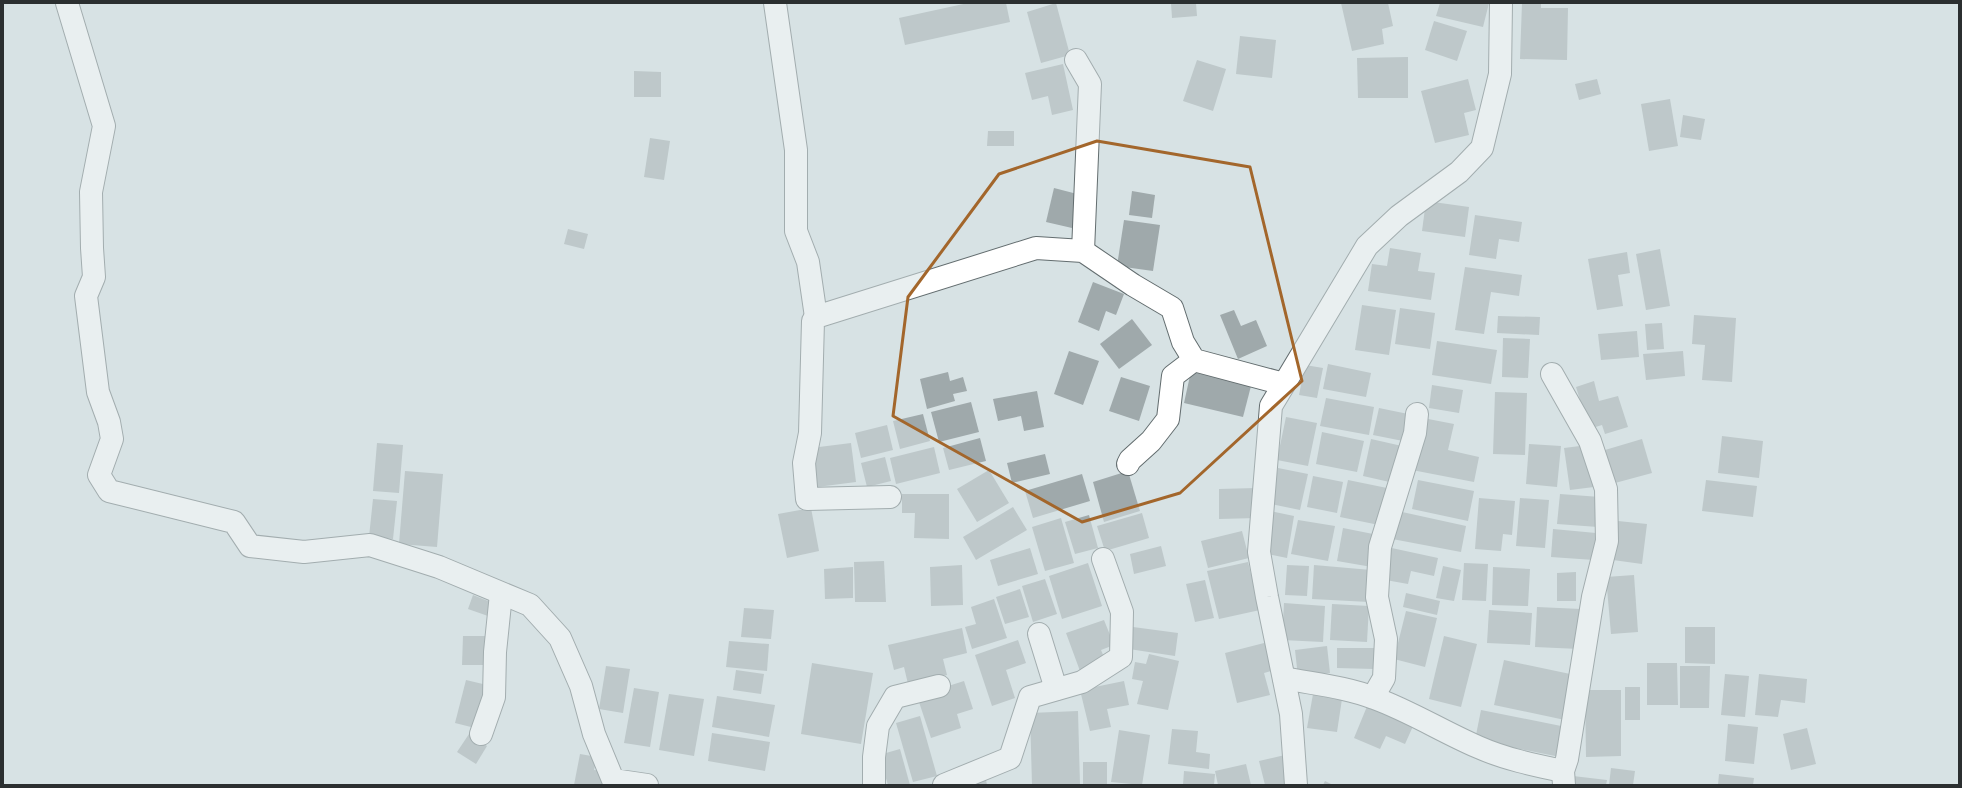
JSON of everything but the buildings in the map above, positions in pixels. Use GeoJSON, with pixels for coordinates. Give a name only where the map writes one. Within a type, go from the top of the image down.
{"type":"FeatureCollection","features":[{"type":"Feature","properties":{"kind":"street"},"geometry":{"type":"LineString","coordinates":[[67,3],[104,126],[92,192],[92,248],[94,277],[86,296],[98,392],[109,422],[112,439],[99,475],[109,491],[234,522],[250,546],[304,552],[370,545],[439,567],[530,605],[560,638],[581,686],[594,734],[613,780],[647,785]]}},
{"type":"Feature","properties":{"kind":"street"},"geometry":{"type":"LineString","coordinates":[[775,3],[796,150],[796,231],[808,262],[816,317],[813,321],[810,433],[804,463],[807,499],[890,497]]}},
{"type":"Feature","properties":{"kind":"street"},"geometry":{"type":"LineString","coordinates":[[1296,785],[1291,714],[1259,552],[1271,406],[1367,246],[1399,216],[1459,172],[1482,148],[1500,74],[1501,3]]}},
{"type":"Feature","properties":{"kind":"street"},"geometry":{"type":"LineString","coordinates":[[1076,60],[1090,84],[1083,251]]}},
{"type":"Feature","properties":{"kind":"street"},"geometry":{"type":"LineString","coordinates":[[816,317],[1036,248],[1083,251],[1172,308],[1183,342],[1194,360],[1284,384]]}},
{"type":"Feature","properties":{"kind":"street"},"geometry":{"type":"LineString","coordinates":[[1128,464],[1130,460],[1151,441],[1168,419],[1173,376],[1194,360]]}},
{"type":"Feature","properties":{"kind":"street"},"geometry":{"type":"LineString","coordinates":[[1284,678],[1338,688],[1373,697],[1433,724],[1478,747],[1563,778],[1593,597],[1607,541],[1606,489],[1590,441],[1552,374]]}},
{"type":"Feature","properties":{"kind":"street"},"geometry":{"type":"LineString","coordinates":[[1373,697],[1384,678],[1386,639],[1377,597],[1380,547],[1416,433],[1418,414]]}},
{"type":"Feature","properties":{"kind":"street"},"geometry":{"type":"LineString","coordinates":[[944,785],[1010,758],[1030,697],[1082,682],[1121,657],[1122,612],[1103,559]]}},
{"type":"Feature","properties":{"kind":"street"},"geometry":{"type":"LineString","coordinates":[[481,734],[494,697],[495,652],[501,594]]}},
{"type":"Feature","properties":{"kind":"street"},"geometry":{"type":"LineString","coordinates":[[1039,634],[1056,689]]}},
{"type":"Feature","properties":{"kind":"street"},"geometry":{"type":"LineString","coordinates":[[874,785],[874,757],[878,726],[895,697],[939,686]]}},
{"type":"Feature","properties":{"kind":"highlighted area"},"geometry":{"type":"Polygon","coordinates":[[[1097,141],[1250,167],[1302,381],[1180,493],[1082,522],[893,416],[908,297],[999,174],[1097,141]]]}}]}
